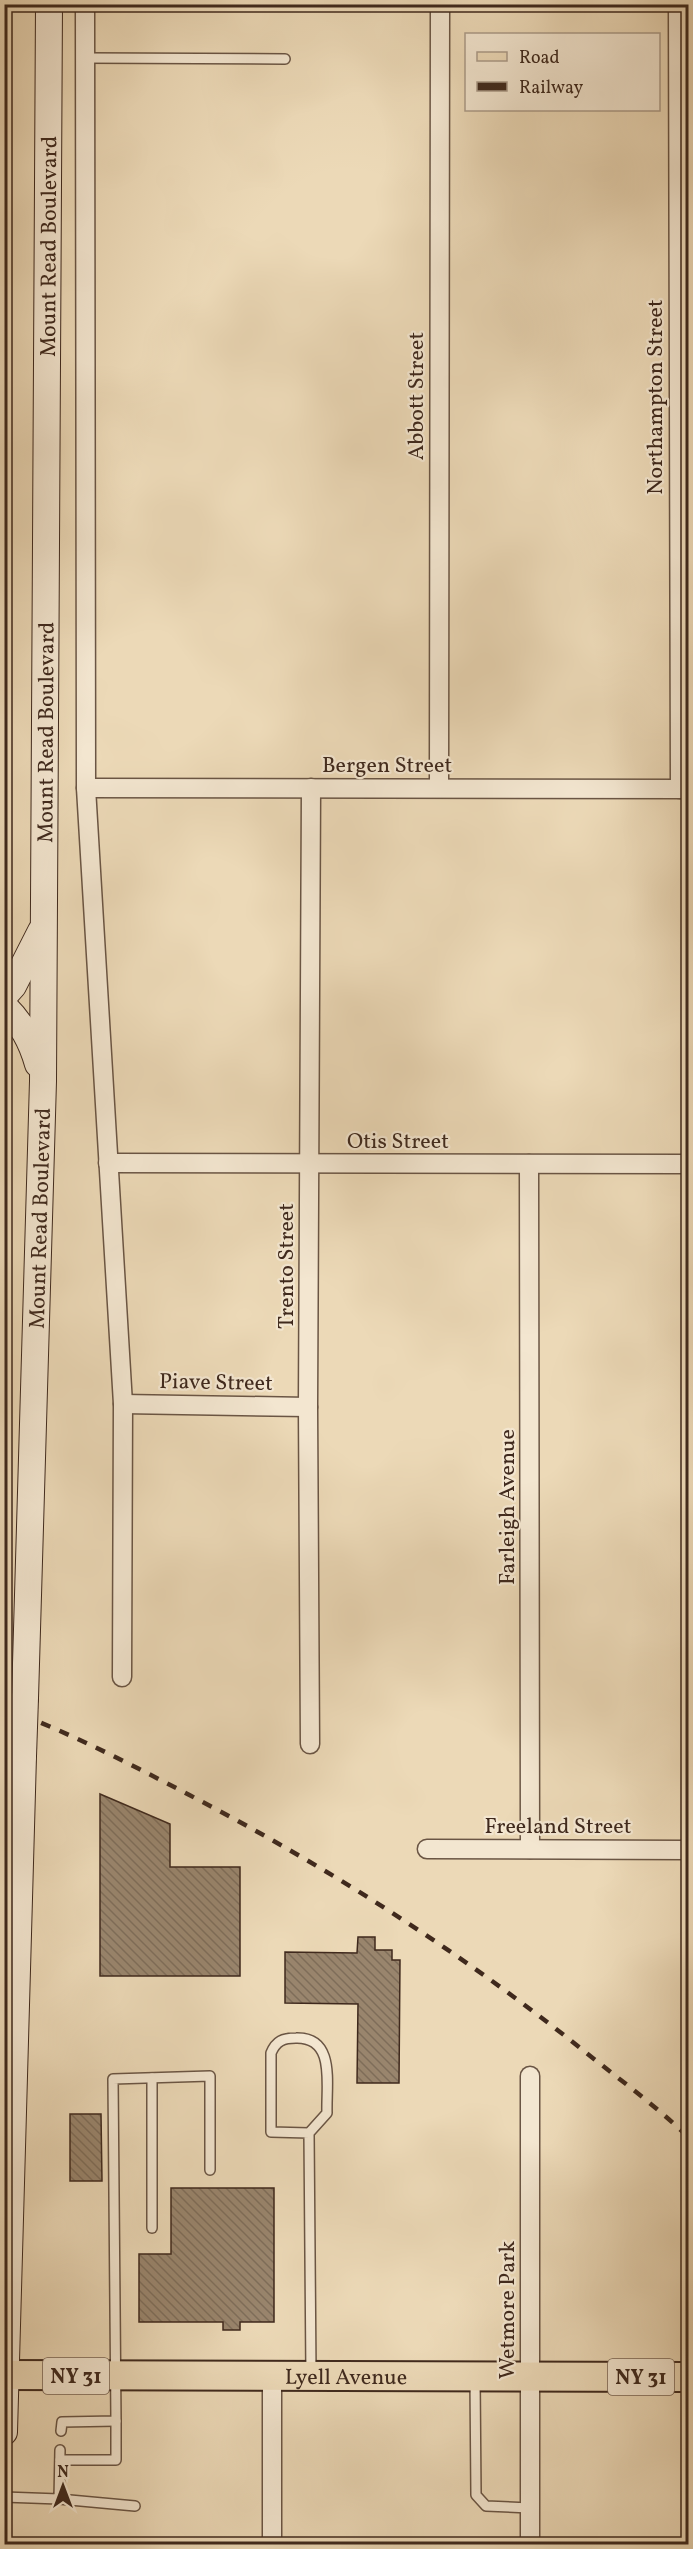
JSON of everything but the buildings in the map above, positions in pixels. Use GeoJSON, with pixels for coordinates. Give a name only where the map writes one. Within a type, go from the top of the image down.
{"type":"FeatureCollection","features":[{"type":"Feature","properties":{"kind":"main road","name":"Mount Read Boulevard"},"geometry":{"type":"LineString","coordinates":[[4,2432],[44,1081],[49,4]]}},
{"type":"Feature","properties":{"kind":"main road"},"geometry":{"type":"LineString","coordinates":[[4,996],[13,986],[44,924]]}},
{"type":"Feature","properties":{"kind":"main road"},"geometry":{"type":"LineString","coordinates":[[4,1006],[21,1023],[32,1044],[44,1081]]}},
{"type":"Feature","properties":{"kind":"main road","name":"Lyell Avenue"},"geometry":{"type":"LineString","coordinates":[[5,2375],[688,2378]]}},
{"type":"Feature","properties":{"kind":"street","name":"Mount Read Boulevard"},"geometry":{"type":"LineString","coordinates":[[85,4],[86,788],[123,1404],[122,1677]]}},
{"type":"Feature","properties":{"kind":"street","name":"Abbott Street"},"geometry":{"type":"LineString","coordinates":[[439,788],[440,4]]}},
{"type":"Feature","properties":{"kind":"street","name":"Northampton Street"},"geometry":{"type":"LineString","coordinates":[[678,4],[684,789]]}},
{"type":"Feature","properties":{"kind":"street","name":"Bergen Street"},"geometry":{"type":"LineString","coordinates":[[86,788],[684,789]]}},
{"type":"Feature","properties":{"kind":"street","name":"Trento Street"},"geometry":{"type":"LineString","coordinates":[[310,1744],[308,1407],[312,788]]}},
{"type":"Feature","properties":{"kind":"street","name":"Otis Street"},"geometry":{"type":"LineString","coordinates":[[108,1163],[688,1164]]}},
{"type":"Feature","properties":{"kind":"street","name":"Farleigh Avenue"},"geometry":{"type":"LineString","coordinates":[[529,1164],[530,1849]]}},
{"type":"Feature","properties":{"kind":"street","name":"Piave Street"},"geometry":{"type":"LineString","coordinates":[[123,1404],[308,1407]]}},
{"type":"Feature","properties":{"kind":"street","name":"Freeland Street"},"geometry":{"type":"LineString","coordinates":[[427,1849],[688,1850]]}},
{"type":"Feature","properties":{"kind":"street","name":"Wetmore Park"},"geometry":{"type":"LineString","coordinates":[[530,2076],[530,2544]]}},
{"type":"Feature","properties":{"kind":"street"},"geometry":{"type":"LineString","coordinates":[[272,2376],[272,2544]]}},
{"type":"Feature","properties":{"kind":"lane"},"geometry":{"type":"LineString","coordinates":[[85,58],[285,60]]}},
{"type":"Feature","properties":{"kind":"lane"},"geometry":{"type":"LineString","coordinates":[[309,2133],[270,2132],[270,2053],[275,2044],[286,2038],[309,2037],[319,2043],[325,2054],[327,2112],[309,2133],[311,2376]]}},
{"type":"Feature","properties":{"kind":"lane"},"geometry":{"type":"LineString","coordinates":[[60,2460],[85,2455],[116,2460],[113,2079],[210,2076],[210,2170]]}},
{"type":"Feature","properties":{"kind":"lane"},"geometry":{"type":"LineString","coordinates":[[152,2078],[152,2228]]}},
{"type":"Feature","properties":{"kind":"lane"},"geometry":{"type":"LineString","coordinates":[[476,2377],[476,2495],[486,2506],[530,2508]]}},
{"type":"Feature","properties":{"kind":"lane"},"geometry":{"type":"LineString","coordinates":[[61,2431],[62,2422],[86,2427],[116,2421]]}},
{"type":"Feature","properties":{"kind":"lane"},"geometry":{"type":"LineString","coordinates":[[58,2499],[60,2450]]}},
{"type":"Feature","properties":{"kind":"lane"},"geometry":{"type":"LineString","coordinates":[[4,2496],[135,2506]]}},
{"type":"Feature","properties":{"kind":"railway"},"geometry":{"type":"LineString","coordinates":[[4,1708],[78,1739],[150,1774],[348,1885],[444,1948],[538,2015],[688,2137]]}}]}
